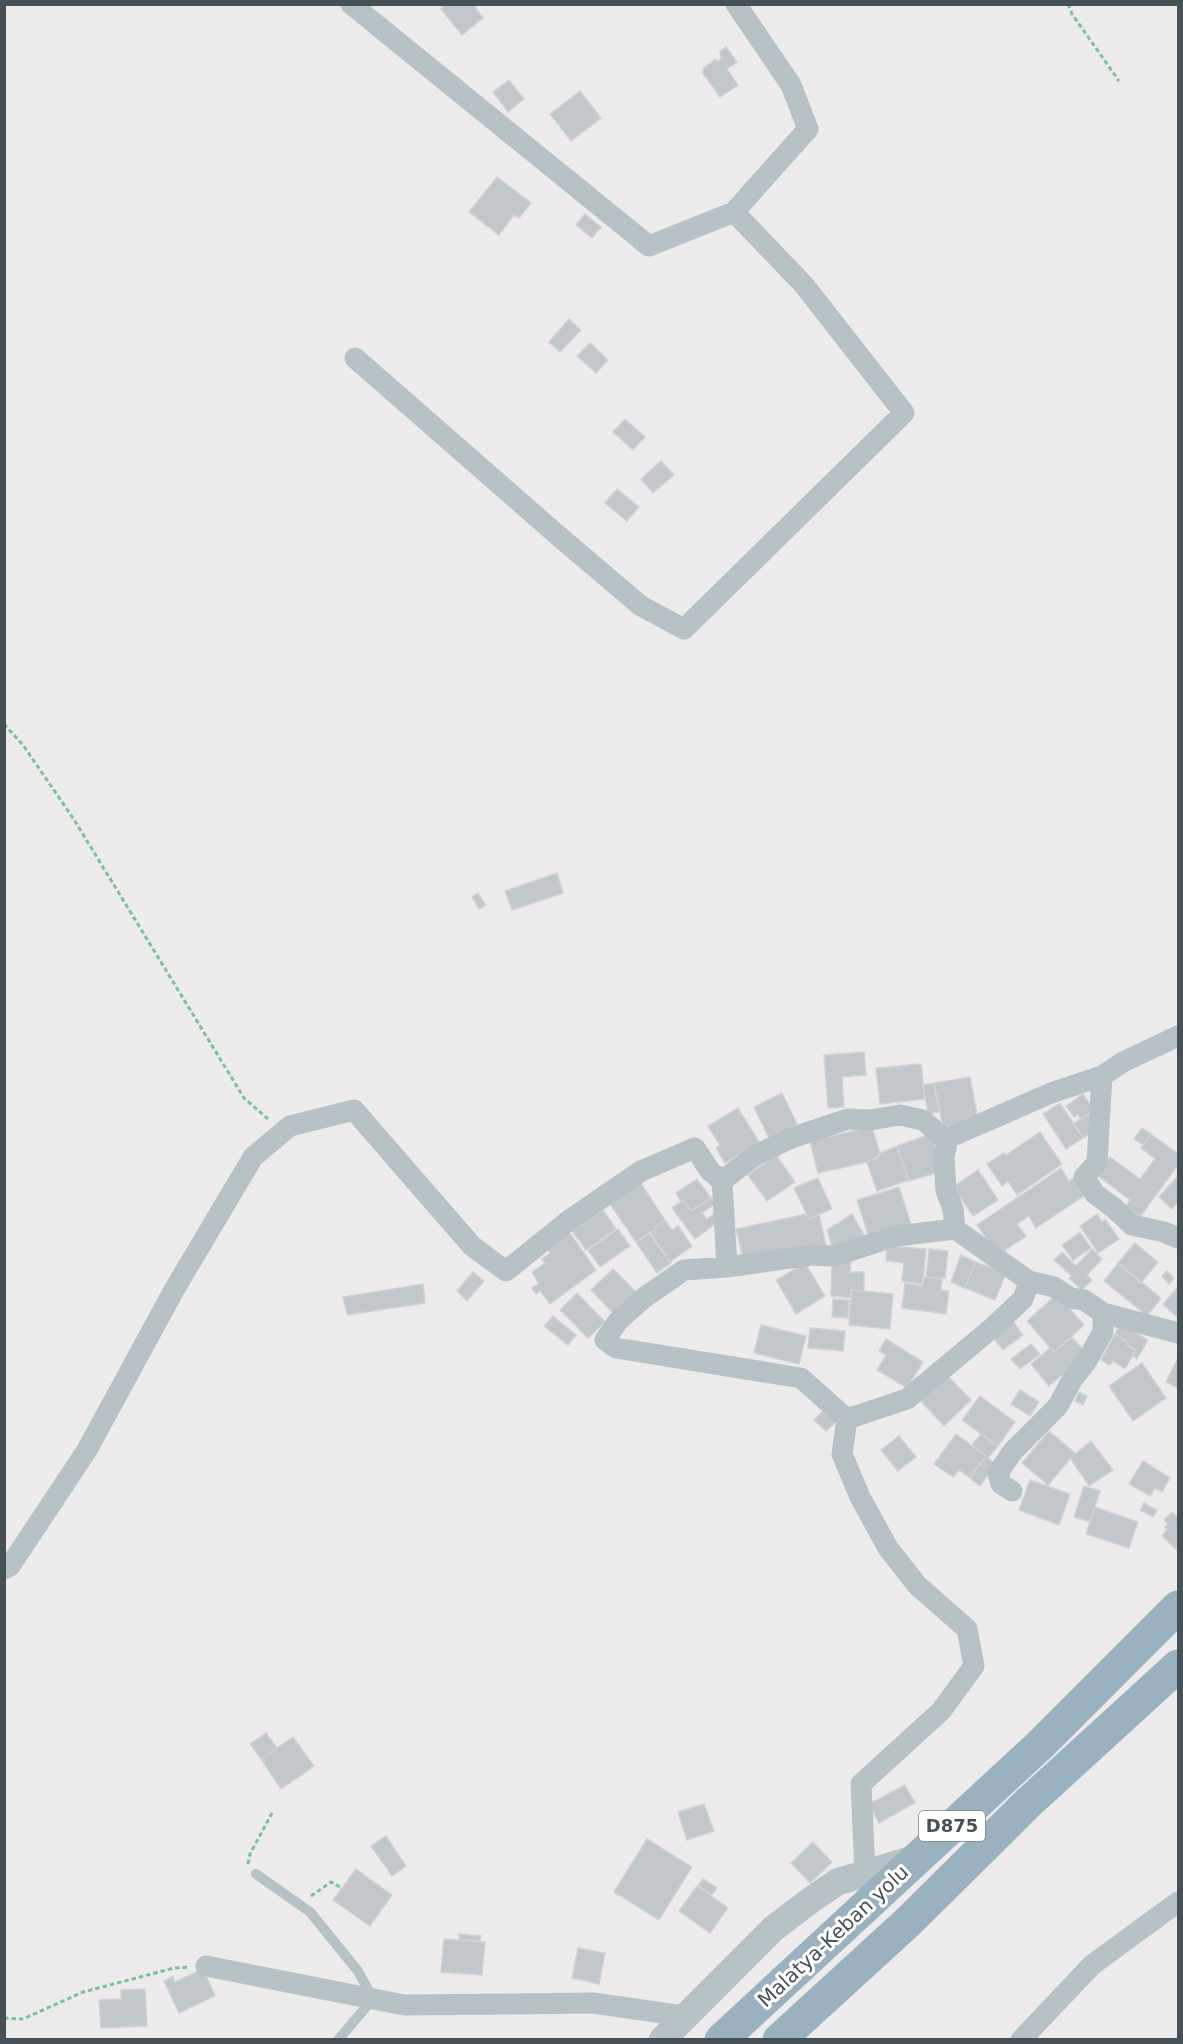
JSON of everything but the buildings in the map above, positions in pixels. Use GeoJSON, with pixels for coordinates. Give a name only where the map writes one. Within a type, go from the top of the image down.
{"type":"FeatureCollection","features":[{"type":"Feature","properties":{"kind":"highway","name":"Malatya-Keban yolu"},"geometry":{"type":"LineString","coordinates":[[721,2040],[1041,1744],[1179,1607]]}},
{"type":"Feature","properties":{"kind":"highway","name":"Malatya-Keban yolu"},"geometry":{"type":"LineString","coordinates":[[779,2040],[909,1921],[1028,1803],[1179,1666]]}},
{"type":"Feature","properties":{"kind":"street"},"geometry":{"type":"LineString","coordinates":[[351,4],[649,246],[734,212],[808,129],[791,85],[736,4]]}},
{"type":"Feature","properties":{"kind":"street"},"geometry":{"type":"LineString","coordinates":[[355,358],[641,606],[684,628],[904,413],[804,285],[734,212]]}},
{"type":"Feature","properties":{"kind":"street"},"geometry":{"type":"LineString","coordinates":[[722,1181],[754,1156],[791,1138],[848,1119],[870,1120],[900,1115],[923,1120],[940,1135],[948,1138],[1051,1093],[1102,1076],[1122,1062],[1179,1036]]}},
{"type":"Feature","properties":{"kind":"street"},"geometry":{"type":"LineString","coordinates":[[1102,1076],[1097,1163],[1084,1177],[1095,1194],[1132,1225],[1179,1238]]}},
{"type":"Feature","properties":{"kind":"street"},"geometry":{"type":"LineString","coordinates":[[4,1569],[10,1566],[87,1450],[174,1290],[253,1157],[290,1126],[354,1110],[472,1246],[506,1270],[568,1221],[641,1171],[695,1148],[710,1171],[722,1181],[727,1267]]}},
{"type":"Feature","properties":{"kind":"street"},"geometry":{"type":"LineString","coordinates":[[948,1138],[944,1156],[946,1191],[953,1209],[955,1229]]}},
{"type":"Feature","properties":{"kind":"street"},"geometry":{"type":"LineString","coordinates":[[847,1419],[801,1378],[616,1348],[605,1341],[618,1321],[645,1297],[684,1270],[727,1267],[812,1255],[834,1256],[897,1236],[955,1229],[1029,1281],[1054,1287],[1071,1298],[1084,1300],[1103,1313],[1179,1333]]}},
{"type":"Feature","properties":{"kind":"street"},"geometry":{"type":"LineString","coordinates":[[847,1419],[907,1399],[1023,1299],[1029,1281]]}},
{"type":"Feature","properties":{"kind":"street"},"geometry":{"type":"LineString","coordinates":[[1012,1491],[1002,1484],[998,1473],[1013,1451],[1058,1406],[1103,1332],[1103,1313]]}},
{"type":"Feature","properties":{"kind":"street"},"geometry":{"type":"LineString","coordinates":[[847,1419],[842,1454],[860,1497],[888,1548],[917,1585],[967,1629],[974,1666],[941,1711],[861,1784],[864,1874]]}},
{"type":"Feature","properties":{"kind":"street"},"geometry":{"type":"LineString","coordinates":[[662,2040],[774,1928],[837,1882],[918,1858]]}},
{"type":"Feature","properties":{"kind":"street"},"geometry":{"type":"LineString","coordinates":[[1021,2040],[1092,1965],[1179,1902]]}},
{"type":"Feature","properties":{"kind":"street"},"geometry":{"type":"LineString","coordinates":[[206,1966],[404,2005],[593,2003],[684,2016]]}},
{"type":"Feature","properties":{"kind":"lane"},"geometry":{"type":"LineString","coordinates":[[256,1874],[310,1911],[358,1971],[373,1999],[338,2040]]}},
{"type":"Feature","properties":{"kind":"path"},"geometry":{"type":"LineString","coordinates":[[1068,4],[1072,14],[1119,81]]}},
{"type":"Feature","properties":{"kind":"path"},"geometry":{"type":"LineString","coordinates":[[4,724],[23,745],[73,818],[244,1098],[269,1119],[290,1126]]}},
{"type":"Feature","properties":{"kind":"path"},"geometry":{"type":"LineString","coordinates":[[256,1874],[248,1867],[250,1854],[272,1813]]}},
{"type":"Feature","properties":{"kind":"path"},"geometry":{"type":"LineString","coordinates":[[300,1904],[331,1882],[342,1888]]}},
{"type":"Feature","properties":{"kind":"path"},"geometry":{"type":"LineString","coordinates":[[4,2018],[23,2019],[83,1992],[174,1968],[206,1966]]}}]}
